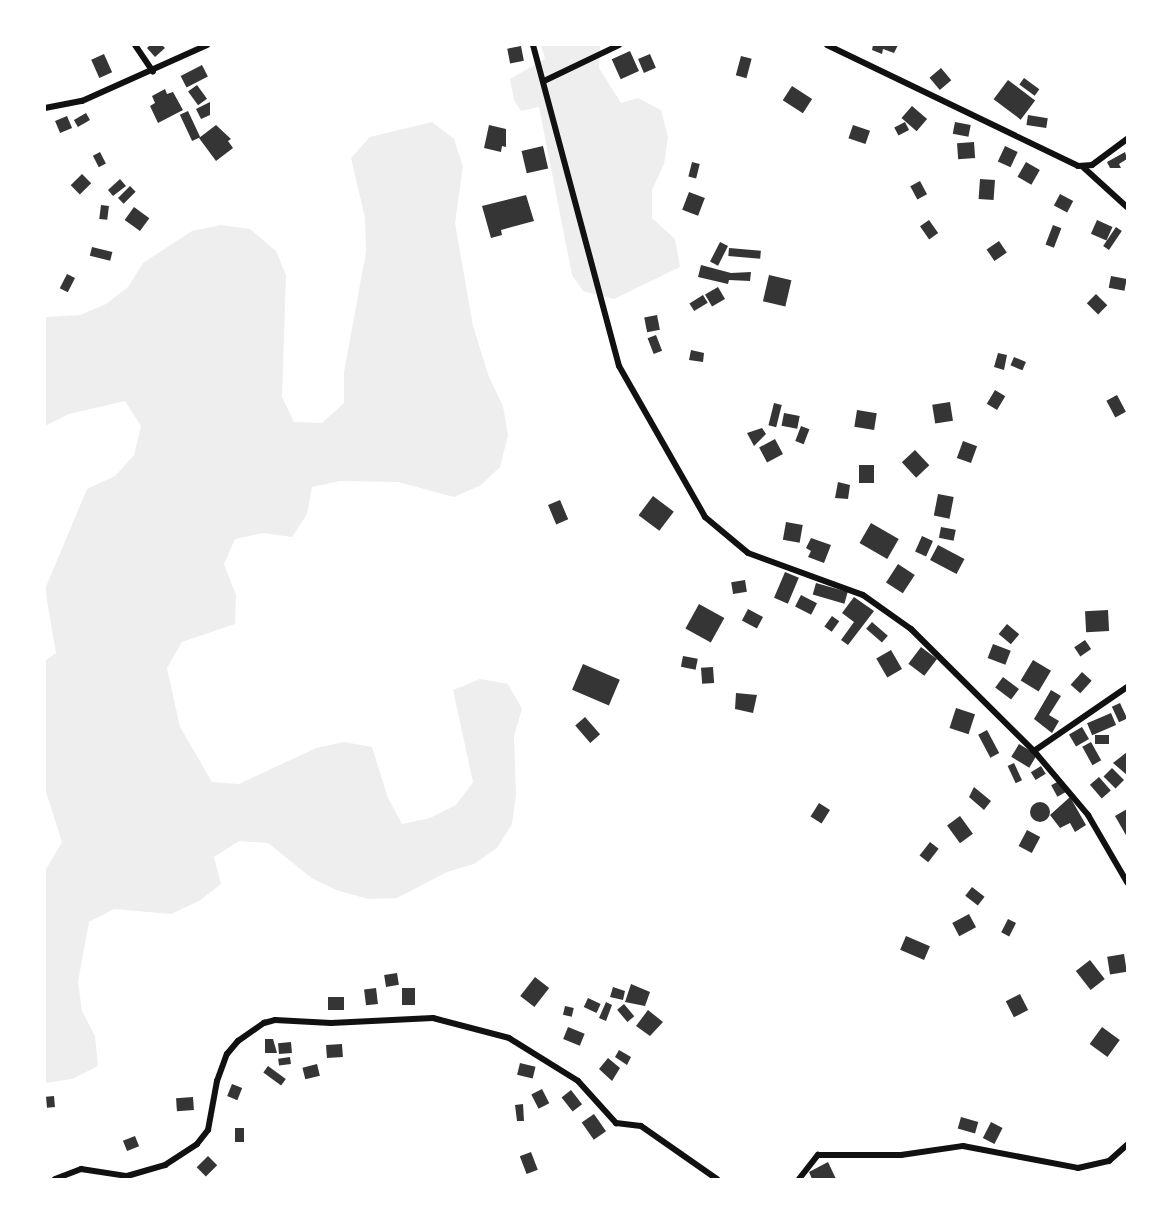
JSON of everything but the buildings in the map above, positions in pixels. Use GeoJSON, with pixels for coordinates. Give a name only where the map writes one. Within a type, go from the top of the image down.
{"type":"FeatureCollection","features":[{"type":"Feature","properties":{"kind":"street"},"geometry":{"type":"LineString","coordinates":[[135,45],[153,72]]}},
{"type":"Feature","properties":{"kind":"street"},"geometry":{"type":"LineString","coordinates":[[45,108],[82,101],[153,72],[207,45]]}},
{"type":"Feature","properties":{"kind":"street"},"geometry":{"type":"LineString","coordinates":[[533,45],[544,81],[589,266],[619,366],[705,517],[748,553],[818,576],[886,609],[1034,751],[1088,815],[1127,882]]}},
{"type":"Feature","properties":{"kind":"street"},"geometry":{"type":"LineString","coordinates":[[544,81],[619,45]]}},
{"type":"Feature","properties":{"kind":"street"},"geometry":{"type":"LineString","coordinates":[[827,45],[1083,167],[1127,207]]}},
{"type":"Feature","properties":{"kind":"street"},"geometry":{"type":"LineString","coordinates":[[1083,167],[1127,139]]}},
{"type":"Feature","properties":{"kind":"street"},"geometry":{"type":"LineString","coordinates":[[1034,751],[1127,687]]}},
{"type":"Feature","properties":{"kind":"street"},"geometry":{"type":"LineString","coordinates":[[54,1179],[81,1169],[127,1176],[165,1165],[197,1144],[208,1130],[217,1081],[227,1054],[238,1041],[264,1023],[274,1020],[331,1023],[433,1018],[509,1038],[578,1081],[616,1123],[640,1126],[717,1179]]}},
{"type":"Feature","properties":{"kind":"street"},"geometry":{"type":"LineString","coordinates":[[799,1179],[818,1155],[901,1155],[963,1146],[1078,1168],[1109,1161],[1127,1145]]}},
{"type":"Feature","properties":{"kind":"shaded area"},"geometry":{"type":"Polygon","coordinates":[[[541,45],[600,45],[599,68],[621,103],[638,98],[661,110],[668,137],[664,164],[652,190],[652,218],[675,239],[680,267],[614,299],[583,291],[572,275],[539,107],[521,111],[514,100],[510,79],[545,59],[541,45]]]}},
{"type":"Feature","properties":{"kind":"shaded area"},"geometry":{"type":"Polygon","coordinates":[[[432,122],[454,139],[463,166],[455,223],[473,326],[489,377],[503,406],[508,435],[500,467],[481,485],[454,497],[398,482],[340,481],[312,487],[307,514],[292,537],[263,533],[235,539],[224,564],[236,595],[235,624],[182,642],[167,668],[180,727],[212,782],[239,784],[316,748],[344,742],[372,747],[388,798],[402,824],[430,818],[456,805],[473,782],[453,690],[480,679],[508,684],[522,709],[514,736],[516,795],[512,824],[497,848],[474,864],[447,872],[397,898],[368,899],[339,891],[313,879],[268,843],[239,841],[214,857],[221,884],[199,901],[171,914],[114,909],[89,922],[78,982],[82,1011],[95,1036],[98,1066],[72,1079],[45,1083],[45,871],[62,842],[45,789],[45,661],[56,653],[45,589],[87,489],[115,476],[134,455],[141,426],[125,401],[69,414],[45,426],[45,317],[80,315],[106,304],[128,287],[143,263],[192,231],[221,225],[250,229],[276,251],[286,275],[282,397],[294,422],[322,423],[344,403],[344,372],[366,252],[365,218],[351,158],[370,137],[432,122]]]}}]}
